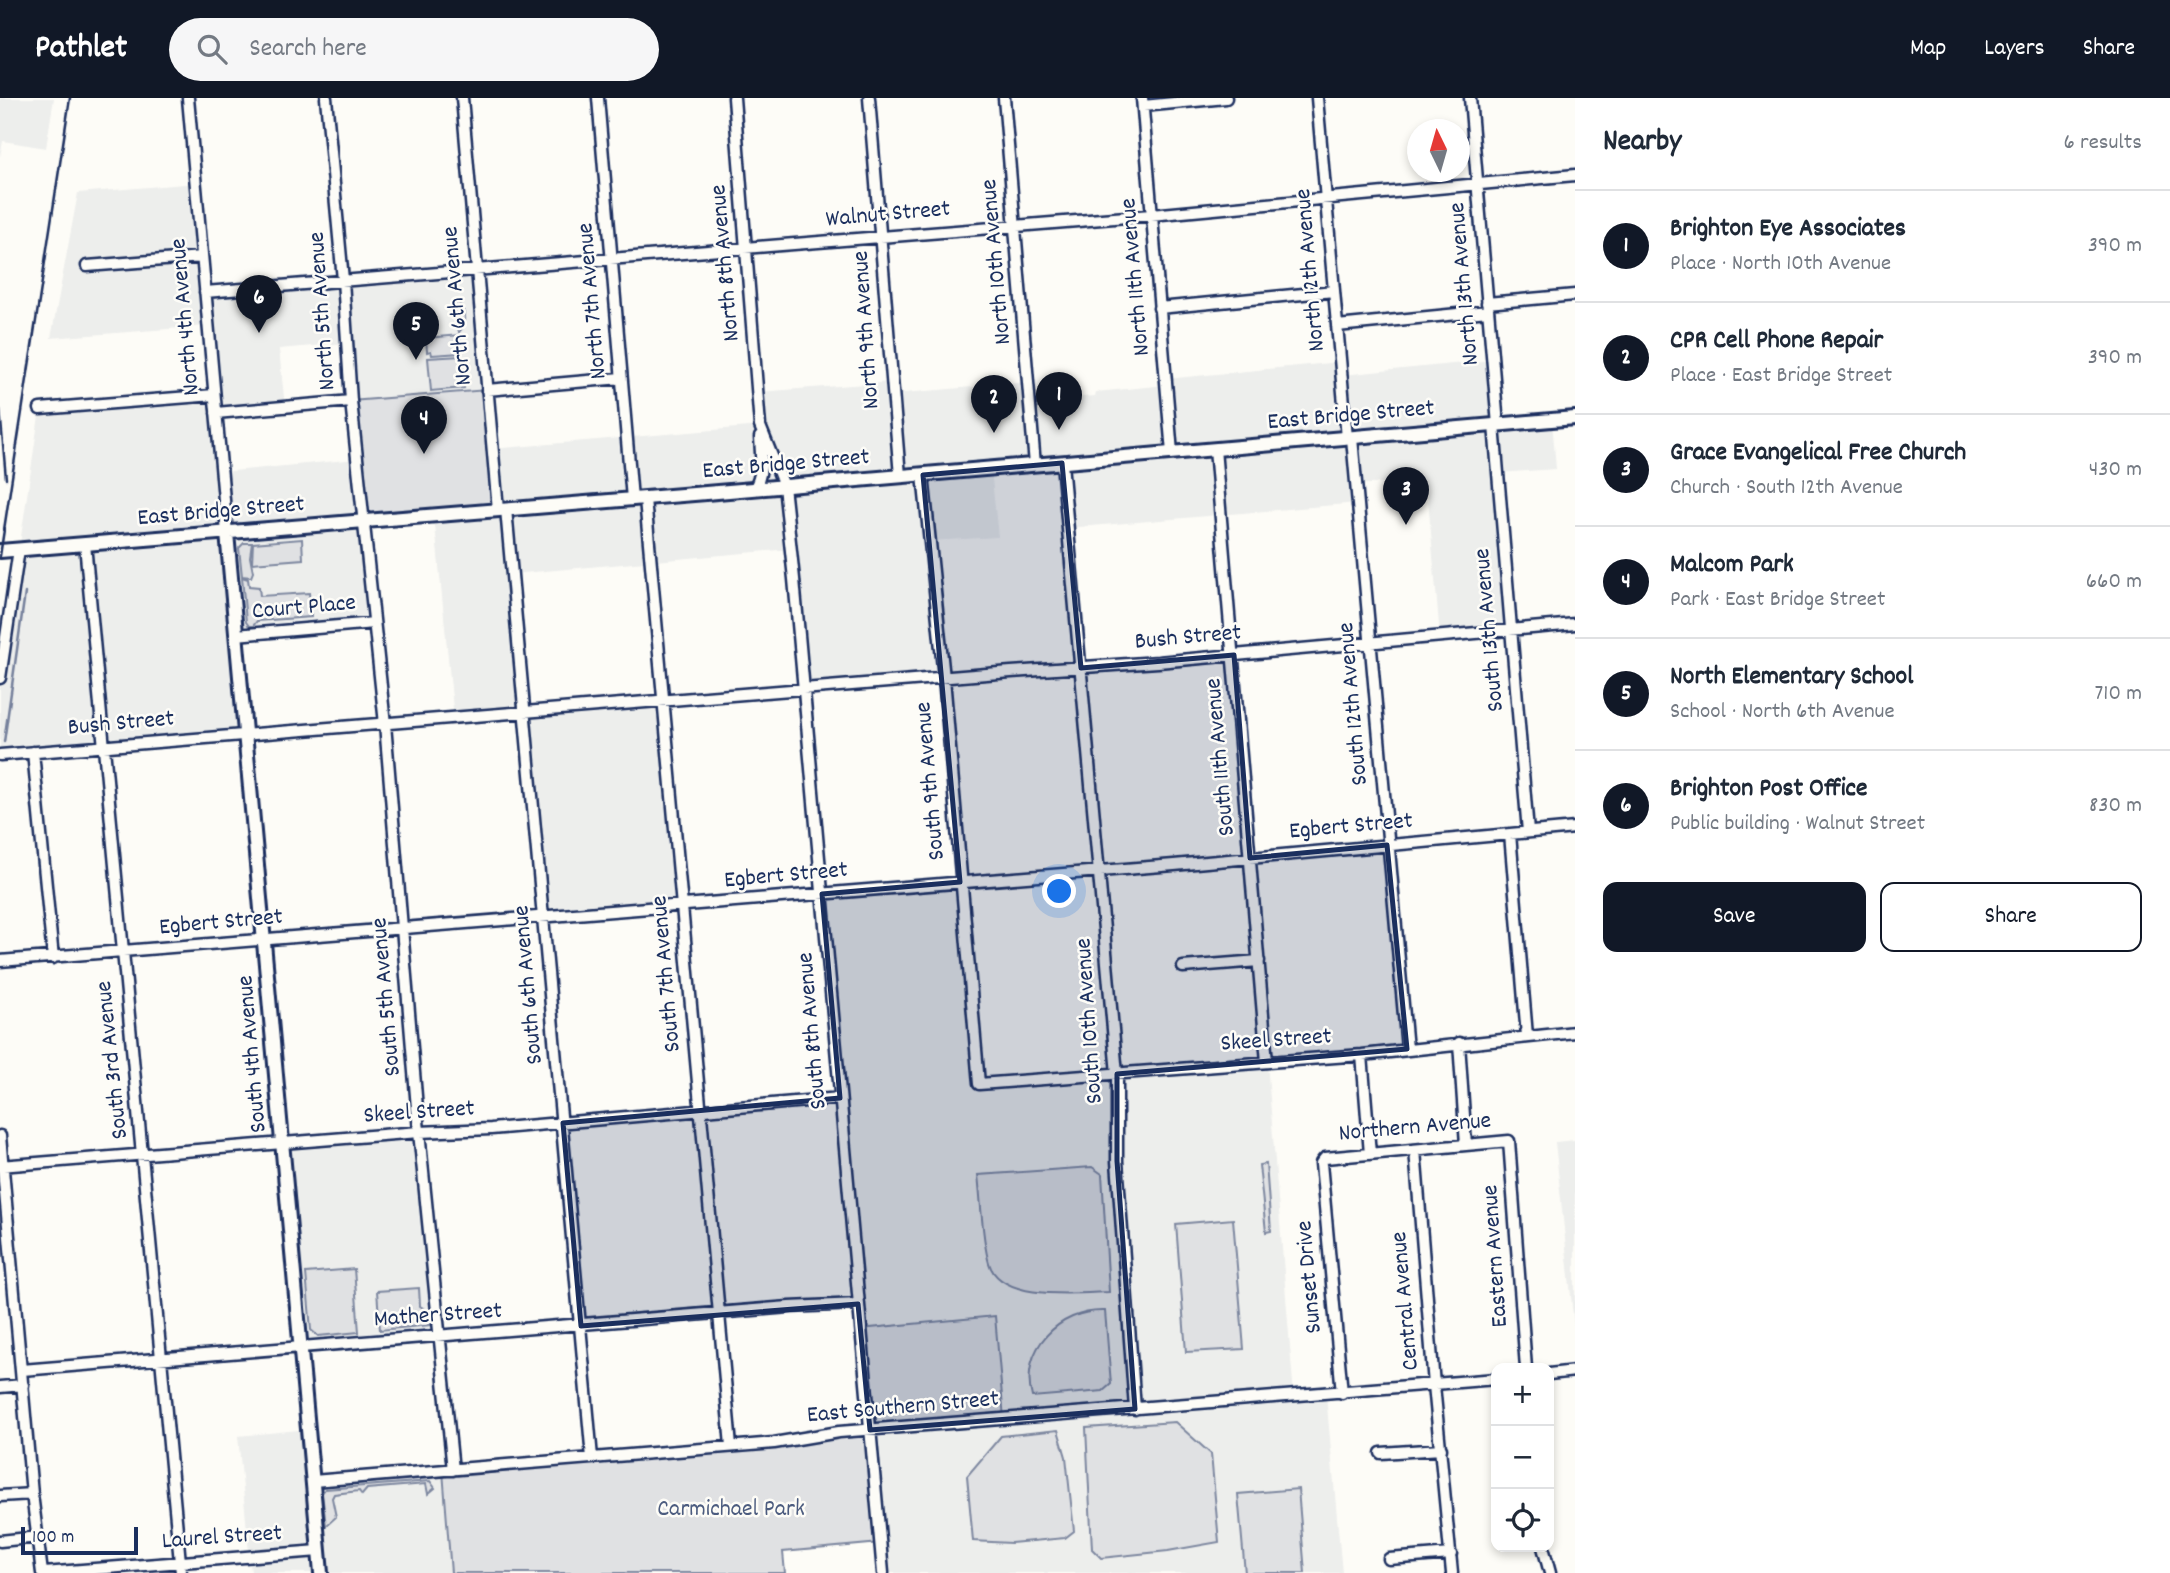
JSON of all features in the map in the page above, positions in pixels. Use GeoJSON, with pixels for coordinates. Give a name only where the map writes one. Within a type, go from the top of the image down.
{"type":"FeatureCollection","features":[{"type":"Feature","properties":{"kind":"main road","name":"East Bridge Street"},"geometry":{"type":"LineString","coordinates":[[0,551],[1575,418]]}},
{"type":"Feature","properties":{"kind":"main road","name":"South 4th Avenue"},"geometry":{"type":"LineString","coordinates":[[227,533],[321,1573]]}},
{"type":"Feature","properties":{"kind":"street","name":"North 4th Avenue"},"geometry":{"type":"LineString","coordinates":[[188,98],[227,533]]}},
{"type":"Feature","properties":{"kind":"street","name":"North 5th Avenue"},"geometry":{"type":"LineString","coordinates":[[326,98],[351,401],[364,520]]}},
{"type":"Feature","properties":{"kind":"street","name":"North 6th Avenue"},"geometry":{"type":"LineString","coordinates":[[462,98],[487,390],[502,509]]}},
{"type":"Feature","properties":{"kind":"street","name":"North 7th Avenue"},"geometry":{"type":"LineString","coordinates":[[598,98],[621,378],[638,499]]}},
{"type":"Feature","properties":{"kind":"street","name":"North 8th Avenue"},"geometry":{"type":"LineString","coordinates":[[734,98],[760,426],[761,473],[754,489]]}},
{"type":"Feature","properties":{"kind":"street","name":"North 9th Avenue"},"geometry":{"type":"LineString","coordinates":[[869,98],[900,476]]}},
{"type":"Feature","properties":{"kind":"street","name":"North 10th Avenue"},"geometry":{"type":"LineString","coordinates":[[1004,98],[1035,465]]}},
{"type":"Feature","properties":{"kind":"street"},"geometry":{"type":"LineString","coordinates":[[1142,102],[1226,98]]}},
{"type":"Feature","properties":{"kind":"street","name":"North 12th Avenue"},"geometry":{"type":"LineString","coordinates":[[1317,98],[1350,438]]}},
{"type":"Feature","properties":{"kind":"street","name":"North 13th Avenue"},"geometry":{"type":"LineString","coordinates":[[1469,98],[1496,425]]}},
{"type":"Feature","properties":{"kind":"street","name":"North 11th Avenue"},"geometry":{"type":"LineString","coordinates":[[1142,102],[1172,453]]}},
{"type":"Feature","properties":{"kind":"street","name":"Walnut Street"},"geometry":{"type":"LineString","coordinates":[[205,292],[1151,215],[1575,175]]}},
{"type":"Feature","properties":{"kind":"street"},"geometry":{"type":"LineString","coordinates":[[87,266],[202,257]]}},
{"type":"Feature","properties":{"kind":"street"},"geometry":{"type":"LineString","coordinates":[[1160,308],[1334,291]]}},
{"type":"Feature","properties":{"kind":"street"},"geometry":{"type":"LineString","coordinates":[[1338,326],[1575,295]]}},
{"type":"Feature","properties":{"kind":"street"},"geometry":{"type":"LineString","coordinates":[[487,390],[621,378]]}},
{"type":"Feature","properties":{"kind":"street"},"geometry":{"type":"LineString","coordinates":[[40,409],[214,395]]}},
{"type":"Feature","properties":{"kind":"street"},"geometry":{"type":"LineString","coordinates":[[216,413],[351,401]]}},
{"type":"Feature","properties":{"kind":"street","name":"South 13th Avenue"},"geometry":{"type":"LineString","coordinates":[[1496,425],[1528,832]]}},
{"type":"Feature","properties":{"kind":"street","name":"North 8th Avenue"},"geometry":{"type":"LineString","coordinates":[[760,426],[785,486]]}},
{"type":"Feature","properties":{"kind":"street","name":"South 12th Avenue"},"geometry":{"type":"LineString","coordinates":[[1350,438],[1406,1049]]}},
{"type":"Feature","properties":{"kind":"street","name":"South 11th Avenue"},"geometry":{"type":"LineString","coordinates":[[1215,449],[1267,1062]]}},
{"type":"Feature","properties":{"kind":"street","name":"South 10th Avenue"},"geometry":{"type":"LineString","coordinates":[[1062,463],[1117,1074],[1116,1161],[1135,1409]]}},
{"type":"Feature","properties":{"kind":"street","name":"South 9th Avenue"},"geometry":{"type":"LineString","coordinates":[[923,475],[944,678],[979,1084]]}},
{"type":"Feature","properties":{"kind":"street","name":"South 8th Avenue"},"geometry":{"type":"LineString","coordinates":[[785,486],[883,1573]]}},
{"type":"Feature","properties":{"kind":"street","name":"South 7th Avenue"},"geometry":{"type":"LineString","coordinates":[[638,499],[663,702],[730,1446]]}},
{"type":"Feature","properties":{"kind":"street","name":"South 6th Avenue"},"geometry":{"type":"LineString","coordinates":[[502,509],[544,918],[592,1458]]}},
{"type":"Feature","properties":{"kind":"street","name":"South 5th Avenue"},"geometry":{"type":"LineString","coordinates":[[364,520],[385,724],[419,1132],[453,1470]]}},
{"type":"Feature","properties":{"kind":"street","name":"South 3rd Avenue"},"geometry":{"type":"LineString","coordinates":[[85,544],[144,1156],[180,1568]]}},
{"type":"Feature","properties":{"kind":"street"},"geometry":{"type":"LineString","coordinates":[[0,678],[19,549]]}},
{"type":"Feature","properties":{"kind":"street","name":"Court Place"},"geometry":{"type":"LineString","coordinates":[[236,635],[374,623]]}},
{"type":"Feature","properties":{"kind":"street","name":"Bush Street"},"geometry":{"type":"LineString","coordinates":[[0,755],[1081,668],[1575,624]]}},
{"type":"Feature","properties":{"kind":"street"},"geometry":{"type":"LineString","coordinates":[[33,752],[53,958]]}},
{"type":"Feature","properties":{"kind":"street","name":"Egbert Street"},"geometry":{"type":"LineString","coordinates":[[0,961],[544,918],[1575,828]]}},
{"type":"Feature","properties":{"kind":"street"},"geometry":{"type":"LineString","coordinates":[[1510,834],[1527,1036]]}},
{"type":"Feature","properties":{"kind":"street"},"geometry":{"type":"LineString","coordinates":[[1183,967],[1259,961]]}},
{"type":"Feature","properties":{"kind":"street","name":"Skeel Street"},"geometry":{"type":"LineString","coordinates":[[979,1084],[1362,1055],[1575,1032]]}},
{"type":"Feature","properties":{"kind":"street"},"geometry":{"type":"LineString","coordinates":[[1459,1044],[1466,1145]]}},
{"type":"Feature","properties":{"kind":"street"},"geometry":{"type":"LineString","coordinates":[[1362,1055],[1370,1154]]}},
{"type":"Feature","properties":{"kind":"street","name":"Skeel Street"},"geometry":{"type":"LineString","coordinates":[[1,1166],[563,1123],[840,1098]]}},
{"type":"Feature","properties":{"kind":"street"},"geometry":{"type":"LineString","coordinates":[[0,1136],[32,1494],[43,1573]]}},
{"type":"Feature","properties":{"kind":"street","name":"Northern Avenue"},"geometry":{"type":"LineString","coordinates":[[1325,1158],[1509,1141]]}},
{"type":"Feature","properties":{"kind":"street","name":"Eastern Avenue"},"geometry":{"type":"LineString","coordinates":[[1509,1141],[1526,1363]]}},
{"type":"Feature","properties":{"kind":"street","name":"Central Avenue"},"geometry":{"type":"LineString","coordinates":[[1415,1150],[1452,1573]]}},
{"type":"Feature","properties":{"kind":"street","name":"Sunset Drive"},"geometry":{"type":"LineString","coordinates":[[1325,1158],[1321,1163],[1342,1393]]}},
{"type":"Feature","properties":{"kind":"street","name":"Mather Street"},"geometry":{"type":"LineString","coordinates":[[22,1370],[858,1304]]}},
{"type":"Feature","properties":{"kind":"street"},"geometry":{"type":"LineString","coordinates":[[1554,1373],[1575,1371]]}},
{"type":"Feature","properties":{"kind":"street","name":"East Southern Street"},"geometry":{"type":"LineString","coordinates":[[313,1481],[730,1446],[870,1430],[1491,1379]]}},
{"type":"Feature","properties":{"kind":"street"},"geometry":{"type":"LineString","coordinates":[[0,1387],[23,1385]]}},
{"type":"Feature","properties":{"kind":"street"},"geometry":{"type":"LineString","coordinates":[[1381,1453],[1441,1448]]}},
{"type":"Feature","properties":{"kind":"street"},"geometry":{"type":"LineString","coordinates":[[0,1496],[32,1494]]}},
{"type":"Feature","properties":{"kind":"street"},"geometry":{"type":"LineString","coordinates":[[0,1541],[38,1537]]}},
{"type":"Feature","properties":{"kind":"street","name":"Laurel Street"},"geometry":{"type":"LineString","coordinates":[[43,1573],[180,1568],[319,1551]]}},
{"type":"Feature","properties":{"kind":"street"},"geometry":{"type":"LineString","coordinates":[[1544,1552],[1550,1573]]}},
{"type":"Feature","properties":{"kind":"street"},"geometry":{"type":"LineString","coordinates":[[1389,1559],[1451,1555]]}},
{"type":"Feature","properties":{"kind":"highlighted area"},"geometry":{"type":"Polygon","coordinates":[[[1062,463],[1081,668],[1234,655],[1250,858],[1387,845],[1407,1049],[1117,1074],[1117,1161],[1135,1409],[870,1430],[858,1304],[581,1326],[563,1123],[840,1098],[822,894],[960,882],[923,475],[1062,463]]]}},
{"type":"Feature","properties":{"kind":"shaded area"},"geometry":{"type":"Polygon","coordinates":[[[0,98],[54,98],[46,148],[3,141],[0,157],[0,98]]]}},
{"type":"Feature","properties":{"kind":"shaded area"},"geometry":{"type":"Polygon","coordinates":[[[196,183],[205,291],[476,269],[487,390],[351,401],[347,343],[279,349],[285,407],[216,413],[222,472],[357,459],[374,623],[237,635],[246,734],[0,755],[0,678],[40,409],[214,395],[207,326],[51,338],[78,193],[196,183]]]}},
{"type":"Feature","properties":{"kind":"shaded area"},"geometry":{"type":"Polygon","coordinates":[[[1493,360],[1498,424],[1552,420],[1556,469],[1498,473],[1511,630],[1440,636],[1427,488],[1404,489],[1403,481],[1357,485],[1358,503],[1068,528],[1062,463],[991,469],[998,537],[930,541],[944,678],[804,689],[790,549],[512,574],[524,713],[454,719],[434,515],[491,449],[760,426],[758,392],[892,382],[893,394],[1028,382],[1031,401],[1095,396],[1096,392],[1166,385],[1166,379],[1340,362],[1342,375],[1493,360]]]}},
{"type":"Feature","properties":{"kind":"shaded area"},"geometry":{"type":"Polygon","coordinates":[[[663,702],[682,906],[544,918],[524,713],[663,702]]]}},
{"type":"Feature","properties":{"kind":"shaded area"},"geometry":{"type":"Polygon","coordinates":[[[960,882],[979,1084],[1267,1062],[1294,1396],[1326,1394],[1342,1573],[883,1573],[822,894],[960,882]]]}},
{"type":"Feature","properties":{"kind":"shaded area"},"geometry":{"type":"Polygon","coordinates":[[[421,1132],[440,1336],[301,1348],[283,1144],[421,1132]]]}},
{"type":"Feature","properties":{"kind":"shaded area"},"geometry":{"type":"Polygon","coordinates":[[[1575,1140],[1575,1335],[1555,1142],[1575,1140]]]}},
{"type":"Feature","properties":{"kind":"shaded area"},"geometry":{"type":"Polygon","coordinates":[[[309,1429],[313,1480],[443,1471],[451,1573],[251,1573],[238,1436],[309,1429]]]}},
{"type":"Feature","properties":{"kind":"green space"},"geometry":{"type":"Polygon","coordinates":[[[458,302],[465,317],[459,332],[454,305],[458,302]]]}},
{"type":"Feature","properties":{"kind":"green space"},"geometry":{"type":"Polygon","coordinates":[[[460,335],[461,353],[432,355],[431,351],[427,352],[426,338],[460,335]]]}},
{"type":"Feature","properties":{"kind":"green space"},"geometry":{"type":"Polygon","coordinates":[[[461,356],[464,388],[431,391],[428,358],[461,356]]]}},
{"type":"Feature","properties":{"kind":"green space"},"geometry":{"type":"Polygon","coordinates":[[[487,390],[498,510],[364,521],[351,401],[487,390]]]}},
{"type":"Feature","properties":{"kind":"green space"},"geometry":{"type":"Polygon","coordinates":[[[302,539],[303,559],[252,563],[253,543],[302,539]]]}},
{"type":"Feature","properties":{"kind":"green space"},"geometry":{"type":"Polygon","coordinates":[[[244,543],[252,543],[251,577],[242,576],[239,548],[244,543]]]}},
{"type":"Feature","properties":{"kind":"green space"},"geometry":{"type":"Polygon","coordinates":[[[242,577],[248,579],[249,586],[259,587],[260,596],[309,593],[311,617],[257,621],[253,626],[249,626],[246,622],[242,577]]]}},
{"type":"Feature","properties":{"kind":"green space"},"geometry":{"type":"Polygon","coordinates":[[[1266,1164],[1271,1231],[1266,1232],[1259,1165],[1266,1164]]]}},
{"type":"Feature","properties":{"kind":"green space"},"geometry":{"type":"Polygon","coordinates":[[[1092,1167],[1102,1174],[1109,1292],[1060,1294],[1024,1290],[1008,1284],[996,1275],[989,1263],[983,1232],[978,1175],[1092,1167]]]}},
{"type":"Feature","properties":{"kind":"green space"},"geometry":{"type":"Polygon","coordinates":[[[1233,1219],[1244,1349],[1186,1352],[1176,1224],[1233,1219]]]}},
{"type":"Feature","properties":{"kind":"green space"},"geometry":{"type":"Polygon","coordinates":[[[354,1269],[359,1332],[318,1336],[311,1330],[306,1273],[354,1269]]]}},
{"type":"Feature","properties":{"kind":"green space"},"geometry":{"type":"Polygon","coordinates":[[[419,1288],[420,1306],[428,1311],[430,1325],[380,1330],[377,1291],[419,1288]]]}},
{"type":"Feature","properties":{"kind":"green space"},"geometry":{"type":"Polygon","coordinates":[[[1105,1311],[1111,1384],[1103,1391],[1032,1397],[1031,1363],[1046,1336],[1072,1317],[1105,1311]]]}},
{"type":"Feature","properties":{"kind":"green space","name":"Carmichael Park"},"geometry":{"type":"Polygon","coordinates":[[[995,1316],[1004,1419],[870,1430],[880,1543],[783,1552],[785,1573],[451,1573],[443,1471],[869,1430],[860,1329],[995,1316]]]}},
{"type":"Feature","properties":{"kind":"green space"},"geometry":{"type":"Polygon","coordinates":[[[1175,1422],[1211,1454],[1219,1542],[1101,1558],[1092,1549],[1086,1428],[1175,1422]]]}},
{"type":"Feature","properties":{"kind":"green space"},"geometry":{"type":"Polygon","coordinates":[[[1058,1430],[1066,1457],[1074,1531],[1065,1538],[1011,1543],[973,1541],[967,1476],[1001,1436],[1058,1430]]]}},
{"type":"Feature","properties":{"kind":"green space"},"geometry":{"type":"Polygon","coordinates":[[[430,1481],[435,1488],[428,1494],[426,1484],[367,1489],[362,1495],[359,1491],[334,1494],[332,1498],[336,1517],[326,1526],[322,1493],[325,1489],[430,1481]]]}},
{"type":"Feature","properties":{"kind":"green space"},"geometry":{"type":"Polygon","coordinates":[[[1298,1489],[1305,1573],[1245,1573],[1238,1494],[1298,1489]]]}},
{"type":"Feature","properties":{"kind":"waterway"},"geometry":{"type":"LineString","coordinates":[[4,742],[25,593]]}},
{"type":"Feature","properties":{"kind":"railway"},"geometry":{"type":"LineString","coordinates":[[0,556],[70,98]]}},
{"type":"Feature","properties":{"kind":"railway"},"geometry":{"type":"LineString","coordinates":[[0,409],[6,479]]}},
{"type":"Feature","properties":{"kind":"place","name":"Brighton Post Office"},"geometry":{"type":"Point","coordinates":[259,333]}},
{"type":"Feature","properties":{"kind":"place","name":"North Elementary School"},"geometry":{"type":"Point","coordinates":[416,360]}},
{"type":"Feature","properties":{"kind":"place","name":"Brighton Eye Associates"},"geometry":{"type":"Point","coordinates":[1059,430]}},
{"type":"Feature","properties":{"kind":"place","name":"CPR Cell Phone Repair"},"geometry":{"type":"Point","coordinates":[994,433]}},
{"type":"Feature","properties":{"kind":"place","name":"Malcom Park"},"geometry":{"type":"Point","coordinates":[424,454]}},
{"type":"Feature","properties":{"kind":"place","name":"Grace Evangelical Free Church"},"geometry":{"type":"Point","coordinates":[1406,525]}}]}
